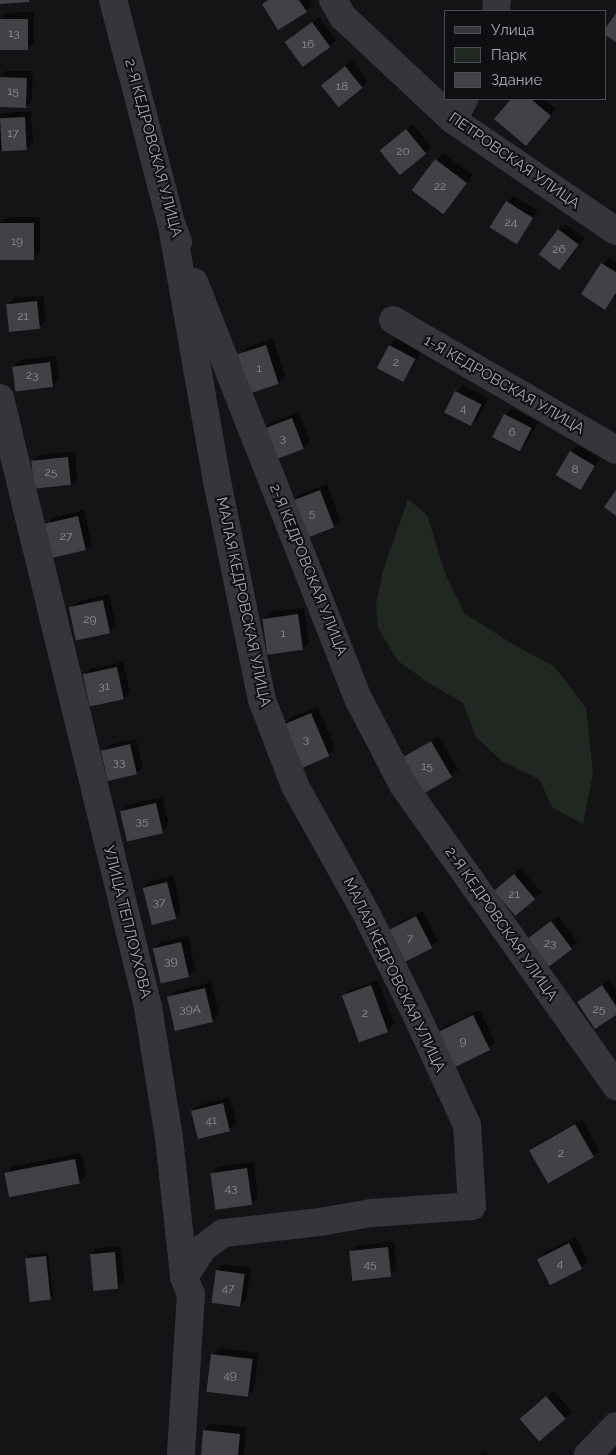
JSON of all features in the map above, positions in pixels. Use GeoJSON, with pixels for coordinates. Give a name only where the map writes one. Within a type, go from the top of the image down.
{"type":"FeatureCollection","features":[{"type":"Feature","properties":{"kind":"street","name":"2-Я КЕДРОВСКАЯ УЛИЦА"},"geometry":{"type":"LineString","coordinates":[[113,0],[172,226],[363,708],[403,785],[616,1086]]}},
{"type":"Feature","properties":{"kind":"street","name":"ПЕТРОВСКАЯ УЛИЦА"},"geometry":{"type":"LineString","coordinates":[[333,0],[343,17],[444,97]]}},
{"type":"Feature","properties":{"kind":"street","name":"ПЕТРОВСКАЯ УЛИЦА"},"geometry":{"type":"LineString","coordinates":[[448,100],[616,231]]}},
{"type":"Feature","properties":{"kind":"street","name":"МАЛАЯ КЕДРОВСКАЯ УЛИЦА"},"geometry":{"type":"LineString","coordinates":[[172,226],[218,486],[262,700],[294,786],[366,913],[415,1012],[467,1125],[472,1206],[371,1213],[320,1222],[223,1233],[202,1248],[184,1277]]}},
{"type":"Feature","properties":{"kind":"street","name":"1-Я КЕДРОВСКАЯ УЛИЦА"},"geometry":{"type":"LineString","coordinates":[[393,320],[616,450]]}},
{"type":"Feature","properties":{"kind":"street","name":"УЛИЦА ТЕПЛОУХОВА"},"geometry":{"type":"LineString","coordinates":[[0,398],[148,1007],[169,1138],[184,1277],[191,1294],[182,1455]]}},
{"type":"Feature","properties":{"kind":"street"},"geometry":{"type":"LineString","coordinates":[[588,1455],[616,1426]]}},
{"type":"Feature","properties":{"kind":"green space"},"geometry":{"type":"Polygon","coordinates":[[[408,499],[427,515],[445,573],[464,613],[516,646],[555,667],[586,708],[593,772],[583,824],[553,808],[539,779],[503,762],[476,737],[463,703],[429,683],[398,661],[378,628],[376,604],[383,571],[408,499]]]}},
{"type":"Feature","properties":{"kind":"building"},"geometry":{"type":"Polygon","coordinates":[[[0,0],[29,0],[29,2],[0,4],[0,0]]]}},
{"type":"Feature","properties":{"kind":"building"},"geometry":{"type":"Polygon","coordinates":[[[269,0],[299,0],[307,12],[278,30],[262,4],[269,0]]]}},
{"type":"Feature","properties":{"kind":"building"},"geometry":{"type":"Polygon","coordinates":[[[616,13],[616,42],[606,36],[606,28],[616,13]]]}},
{"type":"Feature","properties":{"kind":"building"},"geometry":{"type":"Polygon","coordinates":[[[0,19],[28,19],[28,50],[0,50],[0,19]]]}},
{"type":"Feature","properties":{"kind":"building"},"geometry":{"type":"Polygon","coordinates":[[[312,22],[330,47],[303,67],[284,42],[312,22]]]}},
{"type":"Feature","properties":{"kind":"building"},"geometry":{"type":"Polygon","coordinates":[[[345,66],[363,88],[339,107],[321,86],[345,66]]]}},
{"type":"Feature","properties":{"kind":"building"},"geometry":{"type":"Polygon","coordinates":[[[0,77],[27,78],[26,108],[0,107],[0,77]]]}},
{"type":"Feature","properties":{"kind":"building"},"geometry":{"type":"Polygon","coordinates":[[[510,100],[532,100],[551,116],[526,146],[494,119],[510,100]]]}},
{"type":"Feature","properties":{"kind":"building"},"geometry":{"type":"Polygon","coordinates":[[[25,117],[27,150],[2,151],[0,118],[25,117]]]}},
{"type":"Feature","properties":{"kind":"building"},"geometry":{"type":"Polygon","coordinates":[[[406,129],[426,154],[400,175],[380,150],[406,129]]]}},
{"type":"Feature","properties":{"kind":"building"},"geometry":{"type":"Polygon","coordinates":[[[435,159],[467,183],[443,214],[412,190],[435,159]]]}},
{"type":"Feature","properties":{"kind":"building"},"geometry":{"type":"Polygon","coordinates":[[[506,201],[533,218],[517,244],[490,227],[506,201]]]}},
{"type":"Feature","properties":{"kind":"building"},"geometry":{"type":"Polygon","coordinates":[[[0,223],[34,223],[34,260],[0,260],[0,223]]]}},
{"type":"Feature","properties":{"kind":"building"},"geometry":{"type":"Polygon","coordinates":[[[558,229],[579,245],[560,270],[539,255],[558,229]]]}},
{"type":"Feature","properties":{"kind":"building"},"geometry":{"type":"Polygon","coordinates":[[[601,263],[616,272],[616,293],[605,310],[581,294],[601,263]]]}},
{"type":"Feature","properties":{"kind":"building"},"geometry":{"type":"Polygon","coordinates":[[[37,301],[40,329],[9,332],[6,304],[37,301]]]}},
{"type":"Feature","properties":{"kind":"building"},"geometry":{"type":"Polygon","coordinates":[[[266,345],[279,384],[250,393],[237,354],[266,345]]]}},
{"type":"Feature","properties":{"kind":"building"},"geometry":{"type":"Polygon","coordinates":[[[389,345],[415,359],[403,382],[377,368],[389,345]]]}},
{"type":"Feature","properties":{"kind":"building"},"geometry":{"type":"Polygon","coordinates":[[[50,362],[53,387],[15,391],[12,367],[50,362]]]}},
{"type":"Feature","properties":{"kind":"building"},"geometry":{"type":"Polygon","coordinates":[[[455,391],[482,405],[471,426],[444,412],[455,391]]]}},
{"type":"Feature","properties":{"kind":"building"},"geometry":{"type":"Polygon","coordinates":[[[504,414],[532,428],[520,451],[492,437],[504,414]]]}},
{"type":"Feature","properties":{"kind":"building"},"geometry":{"type":"Polygon","coordinates":[[[292,418],[304,449],[273,461],[261,430],[292,418]]]}},
{"type":"Feature","properties":{"kind":"building"},"geometry":{"type":"Polygon","coordinates":[[[570,451],[595,466],[580,490],[556,475],[570,451]]]}},
{"type":"Feature","properties":{"kind":"building"},"geometry":{"type":"Polygon","coordinates":[[[68,457],[71,485],[34,489],[31,461],[68,457]]]}},
{"type":"Feature","properties":{"kind":"building"},"geometry":{"type":"Polygon","coordinates":[[[320,490],[334,527],[304,539],[290,501],[320,490]]]}},
{"type":"Feature","properties":{"kind":"building"},"geometry":{"type":"Polygon","coordinates":[[[616,490],[616,516],[604,507],[616,490]]]}},
{"type":"Feature","properties":{"kind":"building"},"geometry":{"type":"Polygon","coordinates":[[[78,516],[86,550],[53,558],[45,524],[78,516]]]}},
{"type":"Feature","properties":{"kind":"building"},"geometry":{"type":"Polygon","coordinates":[[[103,600],[110,633],[76,641],[69,607],[103,600]]]}},
{"type":"Feature","properties":{"kind":"building"},"geometry":{"type":"Polygon","coordinates":[[[298,614],[303,650],[267,655],[262,619],[298,614]]]}},
{"type":"Feature","properties":{"kind":"building"},"geometry":{"type":"Polygon","coordinates":[[[117,667],[124,699],[90,707],[83,674],[117,667]]]}},
{"type":"Feature","properties":{"kind":"building"},"geometry":{"type":"Polygon","coordinates":[[[311,713],[329,756],[301,768],[282,725],[311,713]]]}},
{"type":"Feature","properties":{"kind":"building"},"geometry":{"type":"Polygon","coordinates":[[[431,741],[452,777],[423,794],[402,758],[431,741]]]}},
{"type":"Feature","properties":{"kind":"building"},"geometry":{"type":"Polygon","coordinates":[[[130,744],[137,774],[108,781],[101,751],[130,744]]]}},
{"type":"Feature","properties":{"kind":"building"},"geometry":{"type":"Polygon","coordinates":[[[156,803],[163,833],[127,842],[120,811],[156,803]]]}},
{"type":"Feature","properties":{"kind":"building"},"geometry":{"type":"Polygon","coordinates":[[[514,874],[535,899],[515,916],[494,891],[514,874]]]}},
{"type":"Feature","properties":{"kind":"building"},"geometry":{"type":"Polygon","coordinates":[[[167,882],[176,919],[152,925],[143,888],[167,882]]]}},
{"type":"Feature","properties":{"kind":"building"},"geometry":{"type":"Polygon","coordinates":[[[416,916],[432,948],[404,963],[387,931],[416,916]]]}},
{"type":"Feature","properties":{"kind":"building"},"geometry":{"type":"Polygon","coordinates":[[[551,921],[572,949],[549,966],[528,938],[551,921]]]}},
{"type":"Feature","properties":{"kind":"building"},"geometry":{"type":"Polygon","coordinates":[[[181,942],[189,977],[161,984],[153,949],[181,942]]]}},
{"type":"Feature","properties":{"kind":"building"},"geometry":{"type":"Polygon","coordinates":[[[371,985],[388,1032],[359,1043],[342,996],[371,985]]]}},
{"type":"Feature","properties":{"kind":"building"},"geometry":{"type":"Polygon","coordinates":[[[602,985],[616,1006],[616,1015],[595,1029],[577,1002],[602,985]]]}},
{"type":"Feature","properties":{"kind":"building"},"geometry":{"type":"Polygon","coordinates":[[[205,988],[213,1022],[175,1031],[167,997],[205,988]]]}},
{"type":"Feature","properties":{"kind":"building"},"geometry":{"type":"Polygon","coordinates":[[[473,1015],[490,1050],[453,1068],[436,1033],[473,1015]]]}},
{"type":"Feature","properties":{"kind":"building"},"geometry":{"type":"Polygon","coordinates":[[[223,1103],[230,1131],[198,1139],[191,1111],[223,1103]]]}},
{"type":"Feature","properties":{"kind":"building"},"geometry":{"type":"Polygon","coordinates":[[[575,1124],[594,1157],[548,1183],[529,1150],[575,1124]]]}},
{"type":"Feature","properties":{"kind":"building"},"geometry":{"type":"Polygon","coordinates":[[[75,1159],[80,1184],[9,1197],[4,1173],[75,1159]]]}},
{"type":"Feature","properties":{"kind":"building"},"geometry":{"type":"Polygon","coordinates":[[[247,1168],[252,1205],[216,1210],[210,1173],[247,1168]]]}},
{"type":"Feature","properties":{"kind":"building"},"geometry":{"type":"Polygon","coordinates":[[[569,1243],[582,1269],[550,1285],[537,1259],[569,1243]]]}},
{"type":"Feature","properties":{"kind":"building"},"geometry":{"type":"Polygon","coordinates":[[[388,1247],[391,1277],[352,1281],[349,1251],[388,1247]]]}},
{"type":"Feature","properties":{"kind":"building"},"geometry":{"type":"Polygon","coordinates":[[[115,1252],[118,1289],[93,1291],[90,1254],[115,1252]]]}},
{"type":"Feature","properties":{"kind":"building"},"geometry":{"type":"Polygon","coordinates":[[[46,1256],[51,1300],[30,1302],[25,1258],[46,1256]]]}},
{"type":"Feature","properties":{"kind":"building"},"geometry":{"type":"Polygon","coordinates":[[[216,1270],[245,1274],[240,1307],[211,1303],[216,1270]]]}},
{"type":"Feature","properties":{"kind":"building"},"geometry":{"type":"Polygon","coordinates":[[[211,1354],[253,1359],[248,1397],[206,1392],[211,1354]]]}},
{"type":"Feature","properties":{"kind":"building"},"geometry":{"type":"Polygon","coordinates":[[[546,1396],[566,1419],[539,1442],[520,1419],[546,1396]]]}},
{"type":"Feature","properties":{"kind":"building"},"geometry":{"type":"Polygon","coordinates":[[[203,1430],[240,1434],[238,1455],[201,1455],[203,1430]]]}}]}
